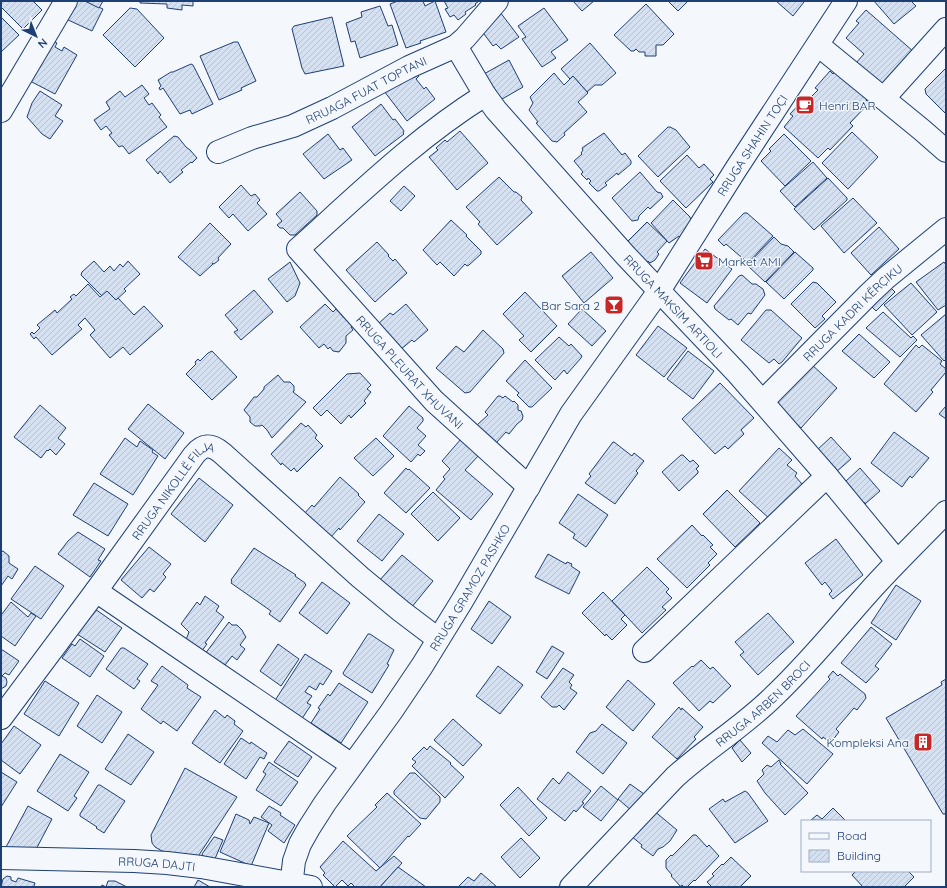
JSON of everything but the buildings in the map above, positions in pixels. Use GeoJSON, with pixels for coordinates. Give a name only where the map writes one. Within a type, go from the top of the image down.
{"type":"FeatureCollection","features":[{"type":"Feature","properties":{"kind":"street"},"geometry":{"type":"LineString","coordinates":[[4,100],[66,1]]}},
{"type":"Feature","properties":{"kind":"street","name":"RRUAGA FUAT TOPTANI"},"geometry":{"type":"LineString","coordinates":[[218,152],[252,138],[293,126],[332,108],[409,67],[456,46],[498,1]]}},
{"type":"Feature","properties":{"kind":"street","name":"RRUGA SHAHIN TOÇI"},"geometry":{"type":"LineString","coordinates":[[659,292],[736,169],[846,1]]}},
{"type":"Feature","properties":{"kind":"street"},"geometry":{"type":"LineString","coordinates":[[884,98],[946,29]]}},
{"type":"Feature","properties":{"kind":"street"},"geometry":{"type":"LineString","coordinates":[[818,45],[884,98],[946,151]]}},
{"type":"Feature","properties":{"kind":"street","name":"RRUGA MAKSIM ARTIOLI"},"geometry":{"type":"LineString","coordinates":[[456,46],[496,110],[659,292],[738,374],[827,476],[897,561]]}},
{"type":"Feature","properties":{"kind":"street","name":"RRUGA PLEURAT XHUVANI"},"geometry":{"type":"LineString","coordinates":[[485,94],[447,120],[390,165],[298,249],[434,401],[529,487]]}},
{"type":"Feature","properties":{"kind":"street","name":"RRUGA KADRI KËRÇIKU"},"geometry":{"type":"LineString","coordinates":[[762,401],[886,278],[946,229]]}},
{"type":"Feature","properties":{"kind":"street","name":"RRUGA GRAMOZ PASHKO"},"geometry":{"type":"LineString","coordinates":[[291,885],[294,861],[300,844],[325,803],[398,702],[438,639],[572,414],[659,292]]}},
{"type":"Feature","properties":{"kind":"street","name":"RRUGA NIKOLLË FILJA"},"geometry":{"type":"LineString","coordinates":[[1,718],[96,591],[198,449],[203,447],[209,446],[222,453],[360,578],[438,639]]}},
{"type":"Feature","properties":{"kind":"street"},"geometry":{"type":"LineString","coordinates":[[644,651],[827,476]]}},
{"type":"Feature","properties":{"kind":"street","name":"RRUGA ARBEN BROCI"},"geometry":{"type":"LineString","coordinates":[[575,886],[666,786],[688,765],[755,714],[795,675],[897,561],[946,512]]}},
{"type":"Feature","properties":{"kind":"street"},"geometry":{"type":"LineString","coordinates":[[96,591],[352,765]]}},
{"type":"Feature","properties":{"kind":"street","name":"RRUGA DAJTI"},"geometry":{"type":"LineString","coordinates":[[1,858],[149,861],[201,867],[291,885],[311,887]]}},
{"type":"Feature","properties":{"kind":"place","name":"Henri BAR"},"geometry":{"type":"Point","coordinates":[805,105]}},
{"type":"Feature","properties":{"kind":"place","name":"Market AMI"},"geometry":{"type":"Point","coordinates":[704,261]}},
{"type":"Feature","properties":{"kind":"place","name":"Bar Sara 2"},"geometry":{"type":"Point","coordinates":[614,305]}},
{"type":"Feature","properties":{"kind":"place","name":"Kompleksi Ana"},"geometry":{"type":"Point","coordinates":[923,742]}}]}
